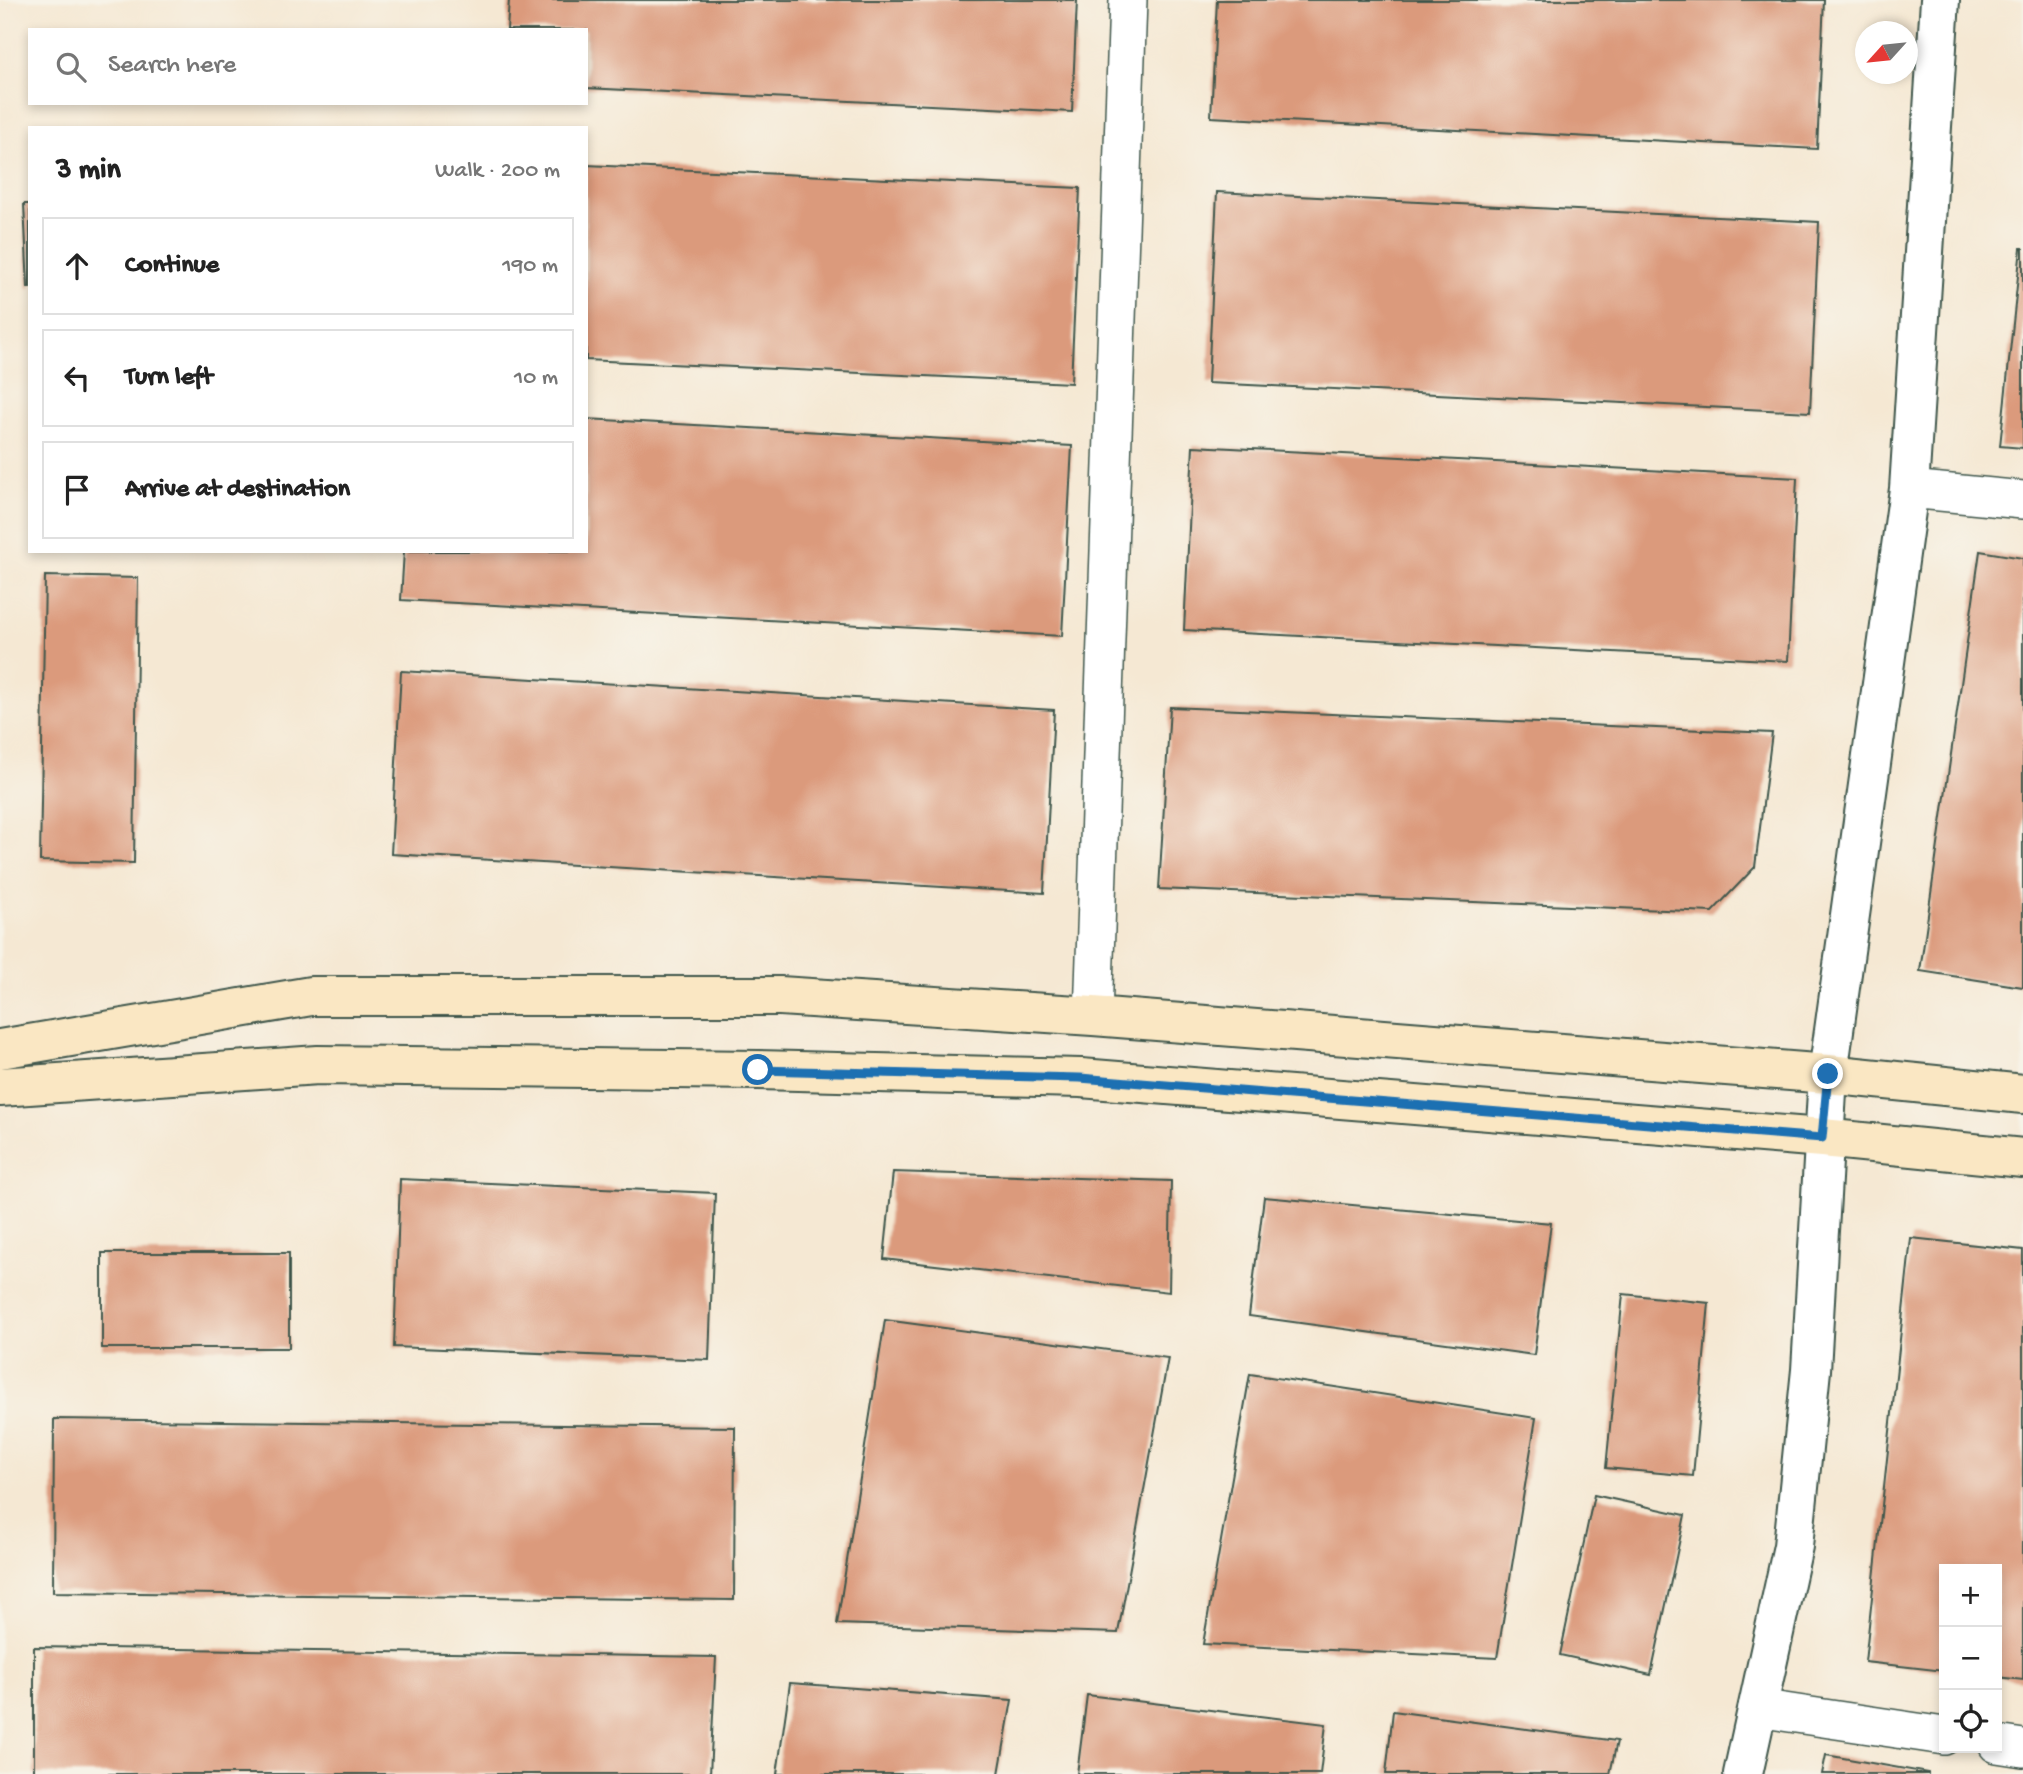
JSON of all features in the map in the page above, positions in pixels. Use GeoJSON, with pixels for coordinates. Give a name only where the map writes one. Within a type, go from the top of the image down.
{"type":"FeatureCollection","features":[{"type":"Feature","properties":{"kind":"main road"},"geometry":{"type":"LineString","coordinates":[[0,1049],[311,996],[780,996],[1093,1016],[1828,1074],[2023,1094]]}},
{"type":"Feature","properties":{"kind":"main road"},"geometry":{"type":"LineString","coordinates":[[0,1087],[318,1065],[758,1070],[1080,1078],[1822,1138],[2023,1158]]}},
{"type":"Feature","properties":{"kind":"street"},"geometry":{"type":"LineString","coordinates":[[1093,1016],[1128,0]]}},
{"type":"Feature","properties":{"kind":"street"},"geometry":{"type":"LineString","coordinates":[[1743,1774],[1793,1546],[1811,1370],[1822,1138],[1828,1074],[1909,489],[1940,0]]}},
{"type":"Feature","properties":{"kind":"street"},"geometry":{"type":"LineString","coordinates":[[1909,489],[2023,500]]}},
{"type":"Feature","properties":{"kind":"street"},"geometry":{"type":"LineString","coordinates":[[1757,1708],[1939,1735]]}},
{"type":"Feature","properties":{"kind":"street"},"geometry":{"type":"LineString","coordinates":[[2002,1745],[2023,1748]]}},
{"type":"Feature","properties":{"kind":"building"},"geometry":{"type":"Polygon","coordinates":[[[509,0],[1077,0],[1072,112],[588,88],[588,28],[507,28],[509,0]]]}},
{"type":"Feature","properties":{"kind":"building"},"geometry":{"type":"Polygon","coordinates":[[[1217,0],[1824,0],[1817,149],[1211,117],[1217,0]]]}},
{"type":"Feature","properties":{"kind":"building"},"geometry":{"type":"Polygon","coordinates":[[[588,165],[1080,188],[1071,383],[588,360],[588,165]]]}},
{"type":"Feature","properties":{"kind":"building"},"geometry":{"type":"Polygon","coordinates":[[[1217,192],[1819,222],[1810,412],[1208,383],[1217,192]]]}},
{"type":"Feature","properties":{"kind":"building"},"geometry":{"type":"Polygon","coordinates":[[[24,204],[28,204],[28,288],[24,204]]]}},
{"type":"Feature","properties":{"kind":"building"},"geometry":{"type":"Polygon","coordinates":[[[2023,248],[2023,448],[2000,446],[2023,248]]]}},
{"type":"Feature","properties":{"kind":"building"},"geometry":{"type":"Polygon","coordinates":[[[588,419],[1072,446],[1062,636],[401,600],[404,553],[588,553],[588,419]]]}},
{"type":"Feature","properties":{"kind":"building"},"geometry":{"type":"Polygon","coordinates":[[[1193,446],[1797,478],[1788,661],[1184,630],[1193,446]]]}},
{"type":"Feature","properties":{"kind":"building"},"geometry":{"type":"Polygon","coordinates":[[[1980,551],[2023,558],[2023,987],[1920,971],[1980,551]]]}},
{"type":"Feature","properties":{"kind":"building"},"geometry":{"type":"Polygon","coordinates":[[[45,576],[138,578],[134,863],[40,861],[45,576]]]}},
{"type":"Feature","properties":{"kind":"building"},"geometry":{"type":"Polygon","coordinates":[[[401,671],[1054,710],[1044,893],[391,854],[401,671]]]}},
{"type":"Feature","properties":{"kind":"building"},"geometry":{"type":"Polygon","coordinates":[[[1170,707],[1772,733],[1755,867],[1712,912],[1159,889],[1170,707]]]}},
{"type":"Feature","properties":{"kind":"building"},"geometry":{"type":"Polygon","coordinates":[[[893,1172],[1171,1181],[1169,1292],[884,1259],[893,1172]]]}},
{"type":"Feature","properties":{"kind":"building"},"geometry":{"type":"Polygon","coordinates":[[[400,1179],[715,1193],[709,1360],[394,1347],[400,1179]]]}},
{"type":"Feature","properties":{"kind":"building"},"geometry":{"type":"Polygon","coordinates":[[[1264,1197],[1551,1223],[1534,1355],[1249,1316],[1264,1197]]]}},
{"type":"Feature","properties":{"kind":"building"},"geometry":{"type":"Polygon","coordinates":[[[1911,1238],[2023,1250],[2023,1680],[2002,1678],[2002,1564],[1939,1564],[1939,1670],[1865,1662],[1911,1238]]]}},
{"type":"Feature","properties":{"kind":"building"},"geometry":{"type":"Polygon","coordinates":[[[102,1253],[289,1253],[289,1348],[102,1348],[102,1253]]]}},
{"type":"Feature","properties":{"kind":"building"},"geometry":{"type":"Polygon","coordinates":[[[1623,1294],[1709,1303],[1693,1476],[1606,1468],[1623,1294]]]}},
{"type":"Feature","properties":{"kind":"building"},"geometry":{"type":"Polygon","coordinates":[[[885,1320],[1168,1358],[1118,1633],[837,1624],[885,1320]]]}},
{"type":"Feature","properties":{"kind":"building"},"geometry":{"type":"Polygon","coordinates":[[[1250,1374],[1536,1418],[1497,1658],[1203,1644],[1250,1374]]]}},
{"type":"Feature","properties":{"kind":"building"},"geometry":{"type":"Polygon","coordinates":[[[54,1419],[735,1427],[734,1600],[53,1592],[54,1419]]]}},
{"type":"Feature","properties":{"kind":"building"},"geometry":{"type":"Polygon","coordinates":[[[1594,1495],[1685,1515],[1651,1675],[1560,1655],[1594,1495]]]}},
{"type":"Feature","properties":{"kind":"building"},"geometry":{"type":"Polygon","coordinates":[[[34,1647],[716,1657],[710,1774],[34,1774],[34,1647]]]}},
{"type":"Feature","properties":{"kind":"building"},"geometry":{"type":"Polygon","coordinates":[[[790,1683],[1012,1700],[999,1774],[777,1774],[790,1683]]]}},
{"type":"Feature","properties":{"kind":"building"},"geometry":{"type":"Polygon","coordinates":[[[1087,1695],[1326,1724],[1320,1774],[1077,1774],[1087,1695]]]}},
{"type":"Feature","properties":{"kind":"building"},"geometry":{"type":"Polygon","coordinates":[[[1393,1711],[1617,1741],[1610,1774],[1386,1774],[1393,1711]]]}},
{"type":"Feature","properties":{"kind":"building"},"geometry":{"type":"Polygon","coordinates":[[[1826,1755],[1928,1773],[1928,1774],[1822,1774],[1826,1755]]]}},
{"type":"Feature","properties":{"kind":"route"},"geometry":{"type":"LineString","coordinates":[[758,1070],[1080,1078],[1822,1138],[1828,1074]]}}]}
